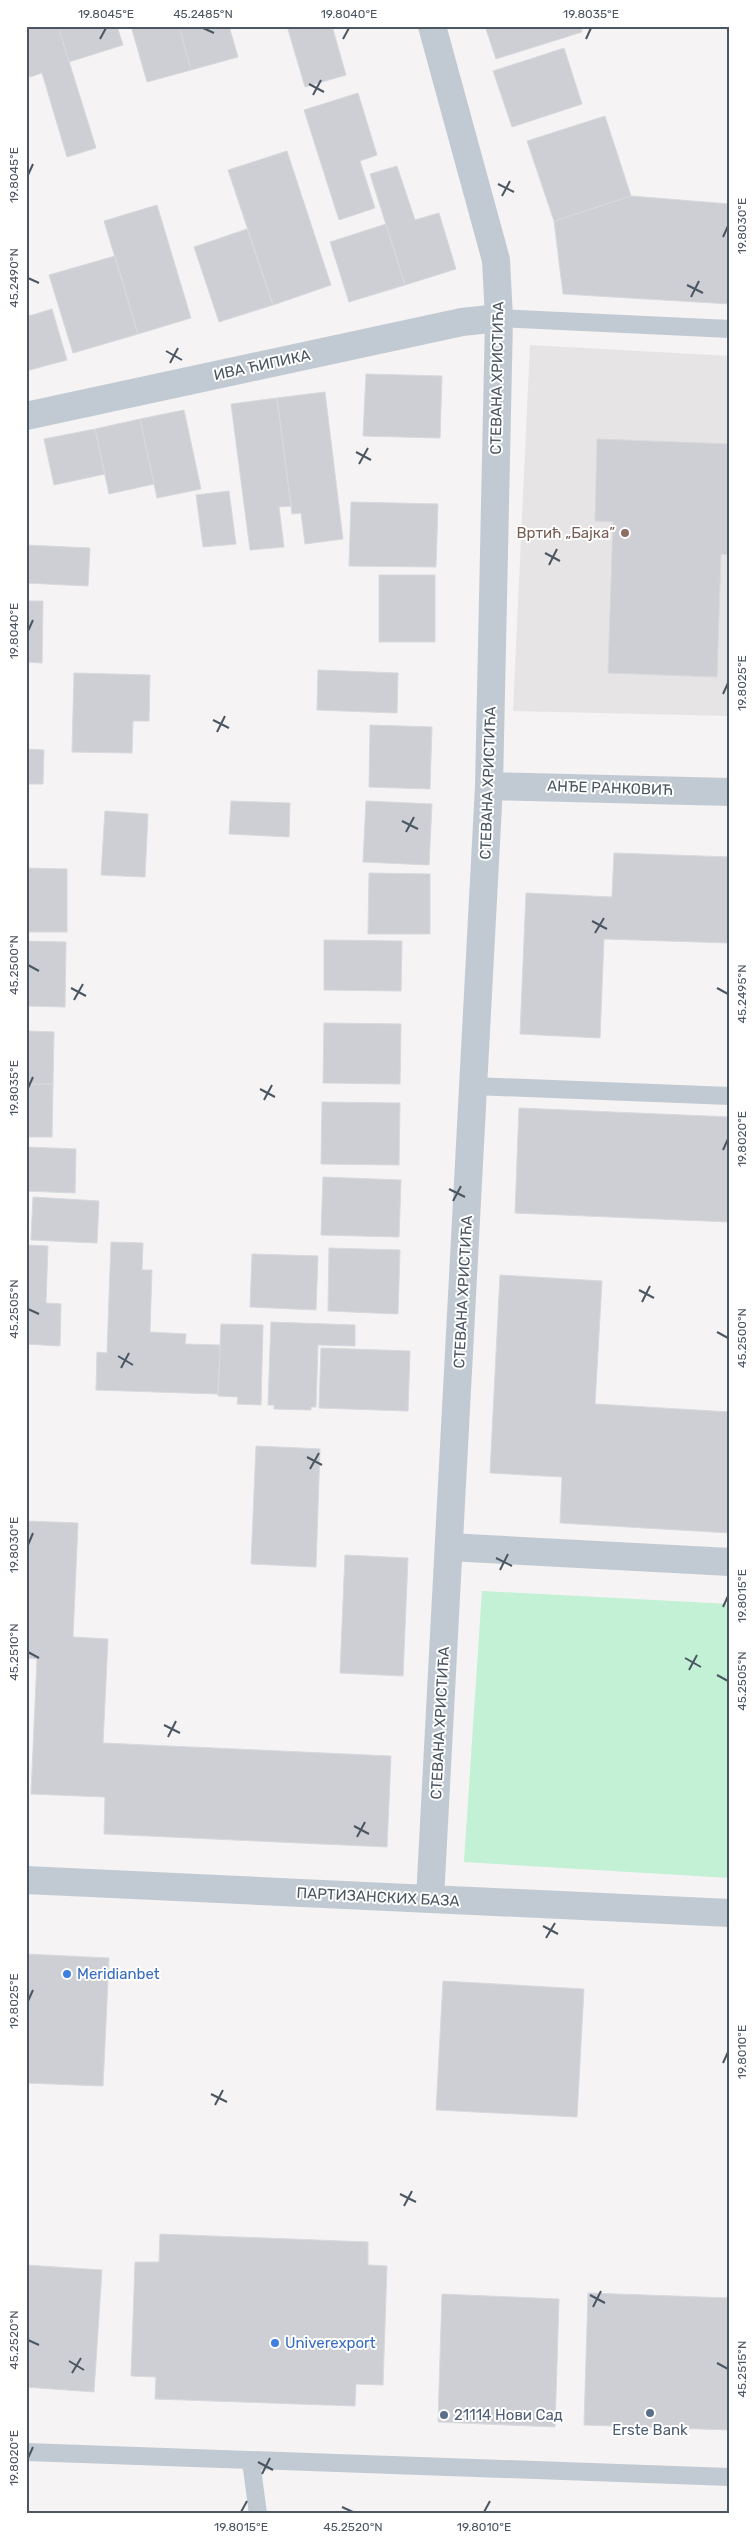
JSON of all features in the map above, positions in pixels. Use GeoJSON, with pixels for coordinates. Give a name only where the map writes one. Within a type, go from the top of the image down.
{"type":"FeatureCollection","features":[{"type":"Feature","properties":{"kind":"street","name":"СТЕВАНА ХРИСТИЋА"},"geometry":{"type":"LineString","coordinates":[[430,1899],[489,786],[499,318],[496,260],[432,26]]}},
{"type":"Feature","properties":{"kind":"street","name":"ИВА ЋИПИКА"},"geometry":{"type":"LineString","coordinates":[[26,416],[462,322],[499,318]]}},
{"type":"Feature","properties":{"kind":"street","name":"АНЂЕ РАНКОВИЋ"},"geometry":{"type":"LineString","coordinates":[[489,786],[730,792]]}},
{"type":"Feature","properties":{"kind":"street"},"geometry":{"type":"LineString","coordinates":[[449,1547],[730,1562]]}},
{"type":"Feature","properties":{"kind":"street","name":"ПАРТИЗАНСКИХ БАЗА"},"geometry":{"type":"LineString","coordinates":[[26,1880],[730,1913]]}},
{"type":"Feature","properties":{"kind":"lane"},"geometry":{"type":"LineString","coordinates":[[499,318],[730,329]]}},
{"type":"Feature","properties":{"kind":"lane"},"geometry":{"type":"LineString","coordinates":[[473,1086],[730,1096]]}},
{"type":"Feature","properties":{"kind":"lane"},"geometry":{"type":"LineString","coordinates":[[26,2452],[730,2477]]}},
{"type":"Feature","properties":{"kind":"lane"},"geometry":{"type":"LineString","coordinates":[[250,2461],[258,2514]]}},
{"type":"Feature","properties":{"kind":"shaded area","name":"Вртић „Бајка”"},"geometry":{"type":"Polygon","coordinates":[[[530,345],[730,356],[730,716],[513,711],[530,345]]]}},
{"type":"Feature","properties":{"kind":"green space"},"geometry":{"type":"Polygon","coordinates":[[[482,1591],[730,1604],[730,1878],[464,1862],[482,1591]]]}},
{"type":"Feature","properties":{"kind":"building"},"geometry":{"type":"Polygon","coordinates":[[[26,26],[58,26],[96,148],[67,157],[42,73],[30,77],[26,66],[26,26]]]}},
{"type":"Feature","properties":{"kind":"building"},"geometry":{"type":"Polygon","coordinates":[[[58,26],[117,26],[123,45],[69,62],[58,26]]]}},
{"type":"Feature","properties":{"kind":"building"},"geometry":{"type":"Polygon","coordinates":[[[131,26],[179,26],[191,70],[147,82],[131,26]]]}},
{"type":"Feature","properties":{"kind":"building"},"geometry":{"type":"Polygon","coordinates":[[[179,26],[229,26],[238,57],[191,70],[179,26]]]}},
{"type":"Feature","properties":{"kind":"building"},"geometry":{"type":"Polygon","coordinates":[[[287,26],[332,26],[346,75],[305,87],[287,26]]]}},
{"type":"Feature","properties":{"kind":"building"},"geometry":{"type":"Polygon","coordinates":[[[485,26],[581,26],[582,32],[496,59],[485,26]]]}},
{"type":"Feature","properties":{"kind":"building"},"geometry":{"type":"Polygon","coordinates":[[[564,48],[582,104],[512,127],[493,71],[564,48]]]}},
{"type":"Feature","properties":{"kind":"building"},"geometry":{"type":"Polygon","coordinates":[[[358,93],[377,155],[360,161],[375,208],[339,220],[304,110],[358,93]]]}},
{"type":"Feature","properties":{"kind":"building"},"geometry":{"type":"Polygon","coordinates":[[[605,116],[631,196],[554,221],[527,141],[605,116]]]}},
{"type":"Feature","properties":{"kind":"building"},"geometry":{"type":"Polygon","coordinates":[[[287,151],[331,285],[273,305],[228,170],[287,151]]]}},
{"type":"Feature","properties":{"kind":"building"},"geometry":{"type":"Polygon","coordinates":[[[397,166],[415,220],[439,213],[456,269],[405,285],[370,174],[397,166]]]}},
{"type":"Feature","properties":{"kind":"building"},"geometry":{"type":"Polygon","coordinates":[[[631,196],[730,204],[730,304],[563,294],[554,221],[631,196]]]}},
{"type":"Feature","properties":{"kind":"building"},"geometry":{"type":"Polygon","coordinates":[[[157,205],[191,318],[138,334],[104,221],[157,205]]]}},
{"type":"Feature","properties":{"kind":"building"},"geometry":{"type":"Polygon","coordinates":[[[386,224],[405,285],[349,302],[330,242],[386,224]]]}},
{"type":"Feature","properties":{"kind":"building"},"geometry":{"type":"Polygon","coordinates":[[[247,229],[273,305],[219,322],[194,247],[247,229]]]}},
{"type":"Feature","properties":{"kind":"building"},"geometry":{"type":"Polygon","coordinates":[[[115,256],[138,334],[73,353],[49,275],[115,256]]]}},
{"type":"Feature","properties":{"kind":"building"},"geometry":{"type":"Polygon","coordinates":[[[26,305],[29,316],[52,309],[67,360],[26,371],[26,305]]]}},
{"type":"Feature","properties":{"kind":"building"},"geometry":{"type":"Polygon","coordinates":[[[366,374],[442,376],[440,438],[363,436],[366,374]]]}},
{"type":"Feature","properties":{"kind":"building"},"geometry":{"type":"Polygon","coordinates":[[[325,392],[343,539],[305,544],[301,513],[292,514],[277,398],[325,392]]]}},
{"type":"Feature","properties":{"kind":"building"},"geometry":{"type":"Polygon","coordinates":[[[277,398],[291,506],[279,507],[284,547],[250,550],[231,404],[277,398]]]}},
{"type":"Feature","properties":{"kind":"building"},"geometry":{"type":"Polygon","coordinates":[[[184,410],[201,489],[157,498],[140,419],[184,410]]]}},
{"type":"Feature","properties":{"kind":"building"},"geometry":{"type":"Polygon","coordinates":[[[140,419],[154,484],[109,494],[95,429],[140,419]]]}},
{"type":"Feature","properties":{"kind":"building"},"geometry":{"type":"Polygon","coordinates":[[[95,429],[105,474],[54,485],[44,439],[95,429]]]}},
{"type":"Feature","properties":{"kind":"building"},"geometry":{"type":"Polygon","coordinates":[[[597,439],[730,444],[730,555],[721,554],[717,677],[608,673],[613,522],[595,521],[597,439]]]}},
{"type":"Feature","properties":{"kind":"building"},"geometry":{"type":"Polygon","coordinates":[[[229,491],[236,544],[203,547],[196,495],[229,491]]]}},
{"type":"Feature","properties":{"kind":"building"},"geometry":{"type":"Polygon","coordinates":[[[351,502],[438,504],[436,567],[349,566],[351,502]]]}},
{"type":"Feature","properties":{"kind":"building"},"geometry":{"type":"Polygon","coordinates":[[[26,545],[90,548],[88,586],[26,583],[26,545]]]}},
{"type":"Feature","properties":{"kind":"building"},"geometry":{"type":"Polygon","coordinates":[[[379,575],[435,575],[435,642],[379,642],[379,575]]]}},
{"type":"Feature","properties":{"kind":"building"},"geometry":{"type":"Polygon","coordinates":[[[26,601],[43,601],[42,663],[26,662],[26,601]]]}},
{"type":"Feature","properties":{"kind":"building"},"geometry":{"type":"Polygon","coordinates":[[[318,670],[398,673],[397,713],[317,710],[318,670]]]}},
{"type":"Feature","properties":{"kind":"building"},"geometry":{"type":"Polygon","coordinates":[[[74,673],[150,675],[149,721],[133,721],[132,753],[72,752],[74,673]]]}},
{"type":"Feature","properties":{"kind":"building"},"geometry":{"type":"Polygon","coordinates":[[[370,725],[432,727],[430,789],[369,787],[370,725]]]}},
{"type":"Feature","properties":{"kind":"building"},"geometry":{"type":"Polygon","coordinates":[[[26,749],[44,750],[43,784],[26,784],[26,749]]]}},
{"type":"Feature","properties":{"kind":"building"},"geometry":{"type":"Polygon","coordinates":[[[231,801],[290,803],[289,837],[229,834],[231,801]]]}},
{"type":"Feature","properties":{"kind":"building"},"geometry":{"type":"Polygon","coordinates":[[[366,801],[432,804],[429,865],[363,862],[366,801]]]}},
{"type":"Feature","properties":{"kind":"building"},"geometry":{"type":"Polygon","coordinates":[[[105,811],[148,814],[145,877],[101,875],[105,811]]]}},
{"type":"Feature","properties":{"kind":"building"},"geometry":{"type":"Polygon","coordinates":[[[614,853],[730,857],[730,943],[604,939],[600,1038],[520,1034],[526,893],[612,897],[614,853]]]}},
{"type":"Feature","properties":{"kind":"building"},"geometry":{"type":"Polygon","coordinates":[[[26,868],[67,869],[67,932],[26,932],[26,868]]]}},
{"type":"Feature","properties":{"kind":"building"},"geometry":{"type":"Polygon","coordinates":[[[369,873],[430,874],[430,934],[368,934],[369,873]]]}},
{"type":"Feature","properties":{"kind":"building"},"geometry":{"type":"Polygon","coordinates":[[[324,940],[402,941],[401,991],[324,990],[324,940]]]}},
{"type":"Feature","properties":{"kind":"building"},"geometry":{"type":"Polygon","coordinates":[[[26,941],[66,942],[65,1007],[26,1006],[26,941]]]}},
{"type":"Feature","properties":{"kind":"building"},"geometry":{"type":"Polygon","coordinates":[[[324,1023],[401,1024],[400,1084],[323,1083],[324,1023]]]}},
{"type":"Feature","properties":{"kind":"building"},"geometry":{"type":"Polygon","coordinates":[[[26,1031],[54,1032],[53,1084],[26,1084],[26,1031]]]}},
{"type":"Feature","properties":{"kind":"building"},"geometry":{"type":"Polygon","coordinates":[[[26,1084],[53,1084],[52,1137],[26,1137],[26,1084]]]}},
{"type":"Feature","properties":{"kind":"building"},"geometry":{"type":"Polygon","coordinates":[[[322,1102],[400,1103],[399,1165],[321,1164],[322,1102]]]}},
{"type":"Feature","properties":{"kind":"building"},"geometry":{"type":"Polygon","coordinates":[[[519,1108],[730,1117],[730,1222],[515,1213],[519,1108]]]}},
{"type":"Feature","properties":{"kind":"building"},"geometry":{"type":"Polygon","coordinates":[[[26,1147],[76,1149],[75,1193],[26,1191],[26,1147]]]}},
{"type":"Feature","properties":{"kind":"building"},"geometry":{"type":"Polygon","coordinates":[[[323,1177],[401,1180],[399,1237],[321,1235],[323,1177]]]}},
{"type":"Feature","properties":{"kind":"building"},"geometry":{"type":"Polygon","coordinates":[[[33,1197],[99,1201],[97,1243],[31,1240],[33,1197]]]}},
{"type":"Feature","properties":{"kind":"building"},"geometry":{"type":"Polygon","coordinates":[[[111,1242],[143,1243],[142,1270],[152,1270],[150,1332],[186,1334],[185,1344],[220,1345],[218,1394],[96,1390],[97,1352],[107,1353],[111,1242]]]}},
{"type":"Feature","properties":{"kind":"building"},"geometry":{"type":"Polygon","coordinates":[[[26,1245],[48,1246],[46,1303],[61,1304],[60,1346],[26,1344],[26,1245]]]}},
{"type":"Feature","properties":{"kind":"building"},"geometry":{"type":"Polygon","coordinates":[[[329,1248],[400,1250],[398,1314],[328,1311],[329,1248]]]}},
{"type":"Feature","properties":{"kind":"building"},"geometry":{"type":"Polygon","coordinates":[[[252,1254],[318,1256],[316,1310],[250,1307],[252,1254]]]}},
{"type":"Feature","properties":{"kind":"building"},"geometry":{"type":"Polygon","coordinates":[[[500,1275],[602,1281],[595,1404],[730,1412],[730,1533],[560,1523],[562,1477],[490,1473],[500,1275]]]}},
{"type":"Feature","properties":{"kind":"building"},"geometry":{"type":"Polygon","coordinates":[[[271,1322],[355,1325],[355,1346],[318,1345],[316,1407],[311,1407],[311,1410],[274,1409],[274,1405],[268,1405],[271,1322]]]}},
{"type":"Feature","properties":{"kind":"building"},"geometry":{"type":"Polygon","coordinates":[[[221,1324],[263,1325],[261,1405],[237,1404],[238,1397],[218,1396],[221,1324]]]}},
{"type":"Feature","properties":{"kind":"building"},"geometry":{"type":"Polygon","coordinates":[[[321,1348],[410,1351],[408,1411],[319,1408],[321,1348]]]}},
{"type":"Feature","properties":{"kind":"building"},"geometry":{"type":"Polygon","coordinates":[[[256,1446],[320,1449],[316,1567],[251,1564],[256,1446]]]}},
{"type":"Feature","properties":{"kind":"building"},"geometry":{"type":"Polygon","coordinates":[[[26,1521],[78,1523],[73,1637],[108,1639],[103,1743],[391,1756],[387,1847],[104,1834],[105,1797],[31,1794],[37,1659],[26,1658],[26,1521]]]}},
{"type":"Feature","properties":{"kind":"building"},"geometry":{"type":"Polygon","coordinates":[[[345,1555],[408,1558],[403,1676],[340,1673],[345,1555]]]}},
{"type":"Feature","properties":{"kind":"building"},"geometry":{"type":"Polygon","coordinates":[[[26,1954],[109,1958],[103,2086],[26,2083],[26,1954]]]}},
{"type":"Feature","properties":{"kind":"building"},"geometry":{"type":"Polygon","coordinates":[[[443,1981],[584,1989],[577,2117],[436,2110],[443,1981]]]}},
{"type":"Feature","properties":{"kind":"building"},"geometry":{"type":"Polygon","coordinates":[[[160,2234],[368,2242],[368,2265],[387,2266],[383,2385],[356,2384],[355,2406],[155,2399],[156,2377],[131,2376],[135,2262],[159,2262],[160,2234]]]}},
{"type":"Feature","properties":{"kind":"building"},"geometry":{"type":"Polygon","coordinates":[[[26,2265],[102,2270],[94,2392],[26,2387],[26,2265]]]}},
{"type":"Feature","properties":{"kind":"building"},"geometry":{"type":"Polygon","coordinates":[[[588,2293],[730,2298],[730,2430],[584,2425],[588,2293]]]}},
{"type":"Feature","properties":{"kind":"building"},"geometry":{"type":"Polygon","coordinates":[[[442,2294],[559,2299],[555,2427],[438,2422],[442,2294]]]}},
{"type":"Feature","properties":{"kind":"place","name":"Вртић „Бајка”"},"geometry":{"type":"Point","coordinates":[625,533]}},
{"type":"Feature","properties":{"kind":"place","name":"Meridianbet"},"geometry":{"type":"Point","coordinates":[67,1974]}},
{"type":"Feature","properties":{"kind":"place","name":"Univerexport"},"geometry":{"type":"Point","coordinates":[275,2343]}},
{"type":"Feature","properties":{"kind":"place","name":"Erste Bank"},"geometry":{"type":"Point","coordinates":[650,2413]}},
{"type":"Feature","properties":{"kind":"place","name":"21114 Нови Сад"},"geometry":{"type":"Point","coordinates":[444,2415]}}]}
